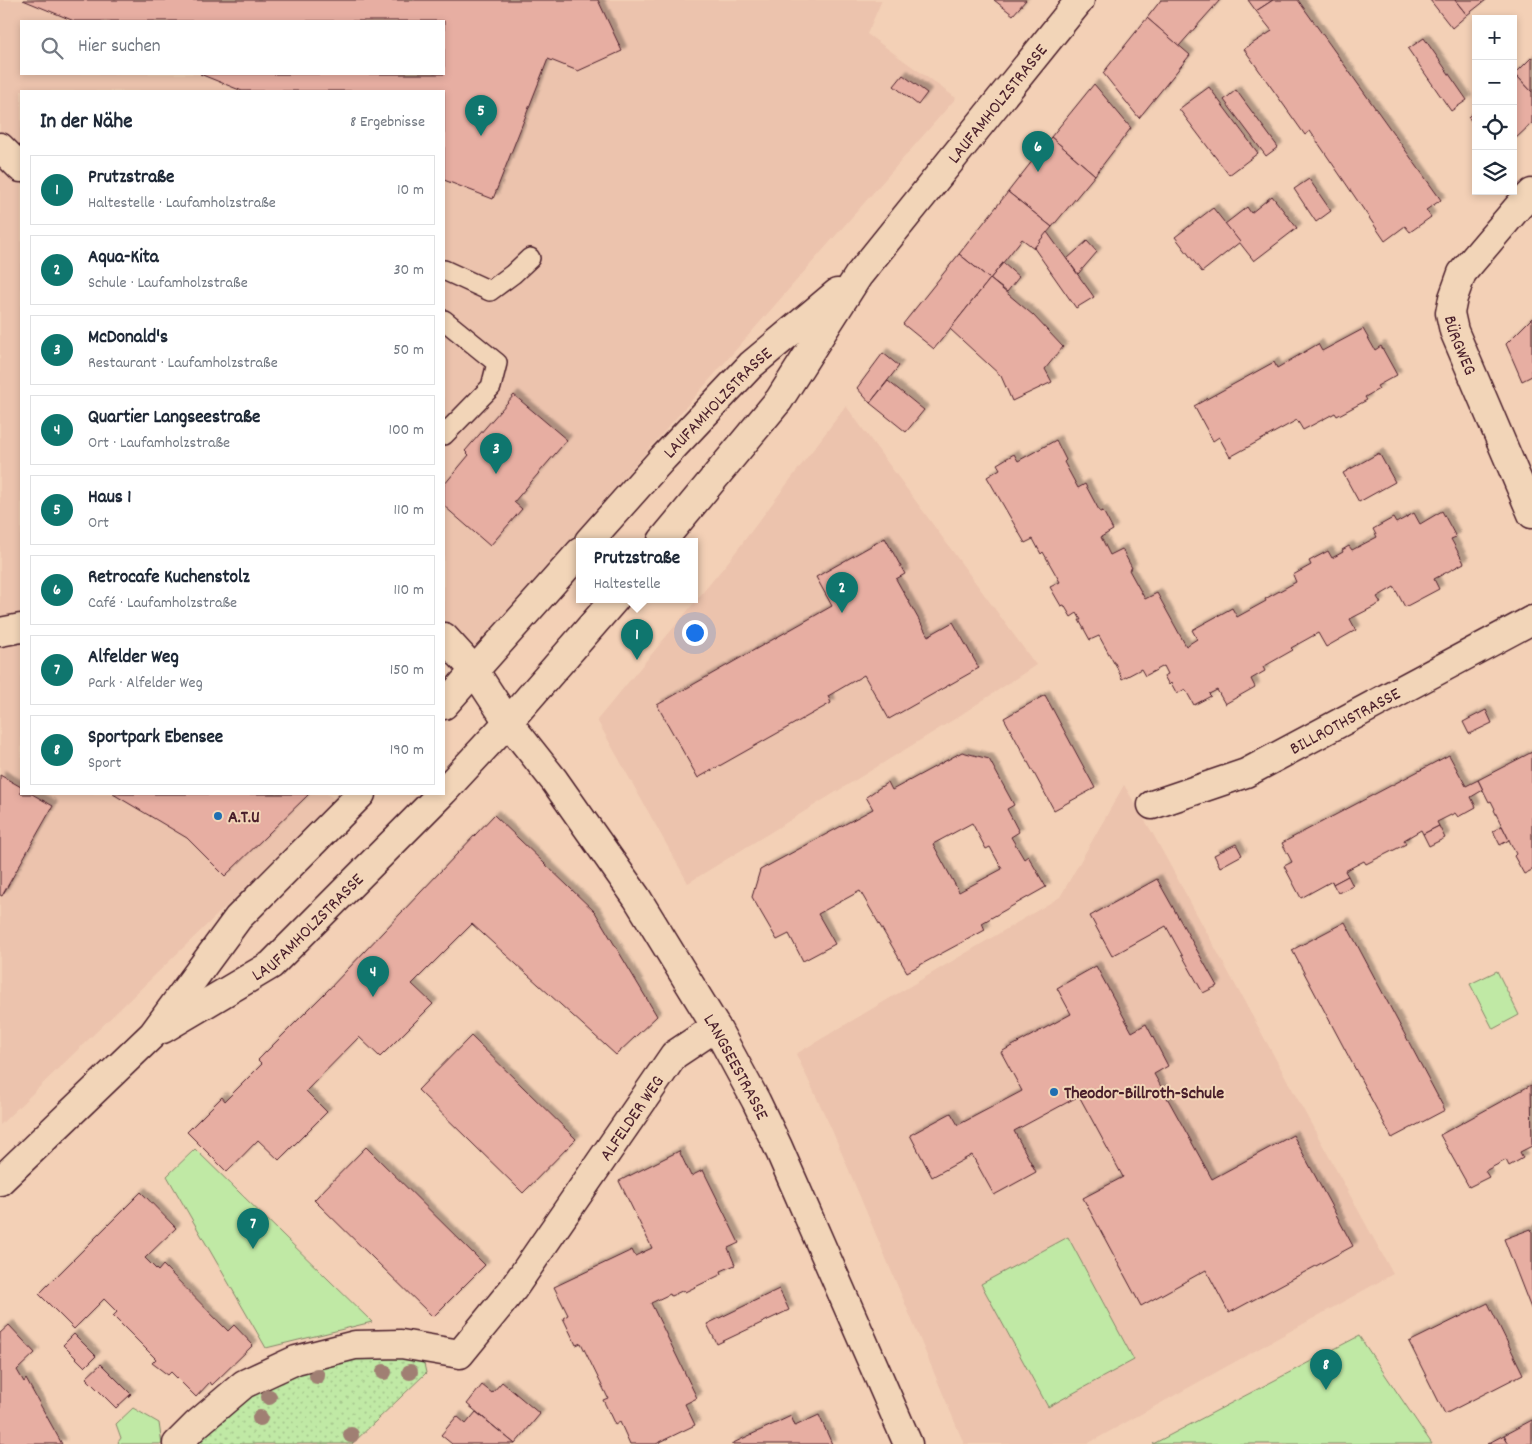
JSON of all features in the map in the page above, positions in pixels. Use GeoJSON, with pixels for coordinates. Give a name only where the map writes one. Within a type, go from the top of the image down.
{"type":"FeatureCollection","features":[{"type":"Feature","properties":{"kind":"street","name":"LAUFAMHOLZSTRASSE"},"geometry":{"type":"LineString","coordinates":[[664,538],[779,400],[858,276],[1080,0]]}},
{"type":"Feature","properties":{"kind":"street"},"geometry":{"type":"LineString","coordinates":[[0,147],[20,167]]}},
{"type":"Feature","properties":{"kind":"street","name":"BÜRGWEG"},"geometry":{"type":"LineString","coordinates":[[1532,193],[1518,206],[1462,273],[1450,313],[1454,331],[1532,514]]}},
{"type":"Feature","properties":{"kind":"street","name":"LAUFAMHOLZSTRASSE"},"geometry":{"type":"LineString","coordinates":[[592,538],[663,458],[751,365],[858,276]]}},
{"type":"Feature","properties":{"kind":"street"},"geometry":{"type":"LineString","coordinates":[[445,704],[576,556]]}},
{"type":"Feature","properties":{"kind":"street"},"geometry":{"type":"LineString","coordinates":[[445,790],[508,722],[612,603]]}},
{"type":"Feature","properties":{"kind":"street","name":"BILLROTHSTRASSE"},"geometry":{"type":"LineString","coordinates":[[1152,805],[1246,774],[1532,620]]}},
{"type":"Feature","properties":{"kind":"street"},"geometry":{"type":"LineString","coordinates":[[0,632],[20,628]]}},
{"type":"Feature","properties":{"kind":"street","name":"LANGSEESTRASSE"},"geometry":{"type":"LineString","coordinates":[[445,638],[474,670],[508,722],[554,780],[617,868],[716,1027],[756,1101],[778,1147],[908,1444]]}},
{"type":"Feature","properties":{"kind":"street","name":"LAUFAMHOLZSTRASSE"},"geometry":{"type":"LineString","coordinates":[[0,1181],[153,1034],[238,918],[359,795]]}},
{"type":"Feature","properties":{"kind":"street","name":"LAUFAMHOLZSTRASSE"},"geometry":{"type":"LineString","coordinates":[[153,1034],[271,965],[440,795]]}},
{"type":"Feature","properties":{"kind":"street","name":"ALFELDER WEG"},"geometry":{"type":"LineString","coordinates":[[178,1444],[197,1424],[244,1384],[296,1360],[355,1346],[401,1344],[460,1354],[513,1289],[674,1055],[716,1027]]}},
{"type":"Feature","properties":{"kind":"lane"},"geometry":{"type":"LineString","coordinates":[[445,270],[490,291],[513,274],[530,258]]}},
{"type":"Feature","properties":{"kind":"lane"},"geometry":{"type":"LineString","coordinates":[[445,321],[497,363],[491,387],[445,434]]}},
{"type":"Feature","properties":{"kind":"shaded area"},"geometry":{"type":"Polygon","coordinates":[[[0,0],[882,0],[867,34],[956,98],[467,657],[445,635],[445,90],[20,90],[20,795],[328,795],[336,800],[0,1125],[0,0]]]}},
{"type":"Feature","properties":{"kind":"shaded area"},"geometry":{"type":"Polygon","coordinates":[[[846,406],[1036,665],[953,720],[688,883],[597,720],[694,603],[698,603],[698,598],[728,562],[846,406]]]}},
{"type":"Feature","properties":{"kind":"shaded area","name":"Theodor-Billroth-Schule"},"geometry":{"type":"Polygon","coordinates":[[[1124,785],[1153,834],[1393,1274],[1087,1444],[964,1444],[832,1130],[796,1054],[1060,897],[1124,785]]]}},
{"type":"Feature","properties":{"kind":"green space"},"geometry":{"type":"Polygon","coordinates":[[[1497,971],[1519,1015],[1493,1029],[1470,984],[1497,971]]]}},
{"type":"Feature","properties":{"kind":"green space"},"geometry":{"type":"Polygon","coordinates":[[[195,1149],[372,1322],[266,1348],[167,1176],[195,1149]]]}},
{"type":"Feature","properties":{"kind":"green space"},"geometry":{"type":"Polygon","coordinates":[[[1068,1237],[1134,1360],[1048,1407],[981,1284],[1068,1237]]]}},
{"type":"Feature","properties":{"kind":"green space"},"geometry":{"type":"Polygon","coordinates":[[[1359,1336],[1432,1444],[1153,1444],[1359,1336]]]}},
{"type":"Feature","properties":{"kind":"green space"},"geometry":{"type":"Polygon","coordinates":[[[363,1353],[423,1359],[426,1373],[352,1444],[189,1444],[230,1404],[287,1374],[363,1353]]]}},
{"type":"Feature","properties":{"kind":"green space"},"geometry":{"type":"Polygon","coordinates":[[[133,1408],[159,1423],[162,1444],[119,1444],[118,1442],[121,1438],[116,1424],[133,1408]]]}},
{"type":"Feature","properties":{"kind":"building"},"geometry":{"type":"Polygon","coordinates":[[[23,0],[598,0],[622,51],[578,71],[548,59],[493,199],[445,180],[445,90],[240,90],[202,75],[445,75],[445,20],[72,20],[23,0]]]}},
{"type":"Feature","properties":{"kind":"building"},"geometry":{"type":"Polygon","coordinates":[[[994,0],[1026,0],[1013,15],[994,0]]]}},
{"type":"Feature","properties":{"kind":"building"},"geometry":{"type":"Polygon","coordinates":[[[1161,0],[1220,0],[1179,46],[1147,18],[1161,0]]]}},
{"type":"Feature","properties":{"kind":"building"},"geometry":{"type":"Polygon","coordinates":[[[1248,0],[1273,0],[1256,11],[1248,0]]]}},
{"type":"Feature","properties":{"kind":"building"},"geometry":{"type":"Polygon","coordinates":[[[1273,0],[1298,0],[1441,200],[1426,210],[1431,217],[1410,232],[1405,226],[1385,241],[1310,131],[1305,135],[1244,49],[1272,31],[1256,11],[1273,0]]]}},
{"type":"Feature","properties":{"kind":"building"},"geometry":{"type":"Polygon","coordinates":[[[1430,0],[1455,0],[1467,15],[1452,28],[1430,0]]]}},
{"type":"Feature","properties":{"kind":"building"},"geometry":{"type":"Polygon","coordinates":[[[1455,0],[1486,0],[1467,15],[1455,0]]]}},
{"type":"Feature","properties":{"kind":"building"},"geometry":{"type":"Polygon","coordinates":[[[1147,18],[1190,55],[1139,118],[1103,73],[1147,18]]]}},
{"type":"Feature","properties":{"kind":"building"},"geometry":{"type":"Polygon","coordinates":[[[1424,38],[1467,100],[1451,111],[1408,49],[1424,38]]]}},
{"type":"Feature","properties":{"kind":"building"},"geometry":{"type":"Polygon","coordinates":[[[1532,57],[1532,92],[1517,76],[1517,72],[1532,57]]]}},
{"type":"Feature","properties":{"kind":"building"},"geometry":{"type":"Polygon","coordinates":[[[903,75],[927,93],[918,105],[894,86],[903,75]]]}},
{"type":"Feature","properties":{"kind":"building"},"geometry":{"type":"Polygon","coordinates":[[[1517,76],[1532,92],[1532,123],[1517,137],[1517,76]]]}},
{"type":"Feature","properties":{"kind":"building"},"geometry":{"type":"Polygon","coordinates":[[[1094,84],[1131,128],[1095,175],[1051,137],[1094,84]]]}},
{"type":"Feature","properties":{"kind":"building"},"geometry":{"type":"Polygon","coordinates":[[[1209,87],[1258,153],[1229,175],[1179,109],[1209,87]]]}},
{"type":"Feature","properties":{"kind":"building"},"geometry":{"type":"Polygon","coordinates":[[[1236,90],[1278,147],[1266,156],[1224,100],[1236,90]]]}},
{"type":"Feature","properties":{"kind":"building"},"geometry":{"type":"Polygon","coordinates":[[[1472,114],[1472,122],[1468,117],[1472,114]]]}},
{"type":"Feature","properties":{"kind":"building"},"geometry":{"type":"Polygon","coordinates":[[[1051,137],[1095,175],[1052,227],[1008,192],[1051,137]]]}},
{"type":"Feature","properties":{"kind":"building"},"geometry":{"type":"Polygon","coordinates":[[[1309,179],[1331,211],[1316,222],[1294,189],[1309,179]]]}},
{"type":"Feature","properties":{"kind":"building"},"geometry":{"type":"Polygon","coordinates":[[[1008,192],[1052,227],[1034,248],[1022,239],[990,279],[959,254],[1008,192]]]}},
{"type":"Feature","properties":{"kind":"building"},"geometry":{"type":"Polygon","coordinates":[[[1272,196],[1297,228],[1254,261],[1225,224],[1247,207],[1251,213],[1272,196]]]}},
{"type":"Feature","properties":{"kind":"building"},"geometry":{"type":"Polygon","coordinates":[[[1213,208],[1240,242],[1202,272],[1175,237],[1213,208]]]}},
{"type":"Feature","properties":{"kind":"building"},"geometry":{"type":"Polygon","coordinates":[[[1047,232],[1094,297],[1076,308],[1034,248],[1047,232]]]}},
{"type":"Feature","properties":{"kind":"building"},"geometry":{"type":"Polygon","coordinates":[[[1087,241],[1097,252],[1078,274],[1067,259],[1087,241]]]}},
{"type":"Feature","properties":{"kind":"building"},"geometry":{"type":"Polygon","coordinates":[[[959,254],[990,279],[934,349],[903,324],[959,254]]]}},
{"type":"Feature","properties":{"kind":"building"},"geometry":{"type":"Polygon","coordinates":[[[1003,263],[1019,277],[1007,292],[990,279],[1003,263]]]}},
{"type":"Feature","properties":{"kind":"building"},"geometry":{"type":"Polygon","coordinates":[[[990,279],[1033,315],[1063,347],[1045,369],[1052,382],[1012,401],[1001,376],[950,329],[990,279]]]}},
{"type":"Feature","properties":{"kind":"building"},"geometry":{"type":"Polygon","coordinates":[[[1532,318],[1532,376],[1522,381],[1506,344],[1532,318]]]}},
{"type":"Feature","properties":{"kind":"building"},"geometry":{"type":"Polygon","coordinates":[[[1363,329],[1375,350],[1381,346],[1397,375],[1377,386],[1379,389],[1365,397],[1367,400],[1337,416],[1335,413],[1303,430],[1297,420],[1230,457],[1219,437],[1213,441],[1194,406],[1274,362],[1277,368],[1318,344],[1322,351],[1363,329]]]}},
{"type":"Feature","properties":{"kind":"building"},"geometry":{"type":"Polygon","coordinates":[[[883,353],[899,366],[870,403],[857,388],[883,353]]]}},
{"type":"Feature","properties":{"kind":"building"},"geometry":{"type":"Polygon","coordinates":[[[888,381],[924,410],[906,432],[870,403],[888,381]]]}},
{"type":"Feature","properties":{"kind":"building"},"geometry":{"type":"Polygon","coordinates":[[[514,395],[567,440],[514,502],[522,509],[490,546],[445,507],[445,484],[469,455],[465,451],[514,395]]]}},
{"type":"Feature","properties":{"kind":"building"},"geometry":{"type":"Polygon","coordinates":[[[1056,440],[1066,460],[1064,462],[1078,488],[1085,484],[1100,512],[1103,511],[1113,530],[1101,537],[1110,555],[1122,549],[1132,568],[1129,570],[1145,599],[1157,593],[1186,646],[1197,639],[1192,630],[1232,608],[1237,617],[1266,601],[1265,599],[1296,582],[1293,575],[1311,565],[1309,561],[1328,551],[1332,558],[1349,546],[1352,550],[1377,537],[1373,529],[1393,518],[1396,523],[1414,513],[1420,524],[1442,511],[1456,537],[1451,539],[1464,563],[1434,579],[1439,589],[1405,607],[1394,587],[1377,597],[1381,603],[1350,619],[1356,630],[1326,647],[1318,633],[1291,648],[1293,650],[1263,667],[1265,671],[1251,679],[1255,687],[1225,704],[1217,690],[1209,694],[1211,696],[1194,705],[1185,689],[1177,694],[1171,683],[1169,685],[1164,676],[1168,674],[1164,666],[1145,676],[1141,669],[1122,679],[1099,636],[1090,640],[1077,613],[1071,617],[1064,605],[1061,606],[1050,587],[1060,582],[1043,552],[1041,554],[1033,539],[1025,543],[987,477],[1000,469],[997,464],[1014,454],[1018,461],[1056,440]]]}},
{"type":"Feature","properties":{"kind":"building"},"geometry":{"type":"Polygon","coordinates":[[[1379,453],[1395,482],[1359,502],[1343,473],[1379,453]]]}},
{"type":"Feature","properties":{"kind":"building"},"geometry":{"type":"Polygon","coordinates":[[[885,538],[905,574],[896,579],[928,636],[953,622],[979,668],[889,719],[864,675],[828,696],[831,703],[698,778],[657,705],[832,606],[816,577],[885,538]]]}},
{"type":"Feature","properties":{"kind":"building"},"geometry":{"type":"Polygon","coordinates":[[[1045,695],[1095,788],[1054,810],[1004,718],[1045,695]]]}},
{"type":"Feature","properties":{"kind":"building"},"geometry":{"type":"Polygon","coordinates":[[[1486,710],[1492,723],[1469,734],[1463,722],[1486,710]]]}},
{"type":"Feature","properties":{"kind":"building"},"geometry":{"type":"Polygon","coordinates":[[[962,752],[989,759],[1014,805],[1007,809],[1019,832],[1011,837],[1024,859],[1028,856],[1046,887],[982,923],[985,930],[907,972],[860,891],[818,914],[835,944],[803,961],[789,934],[777,940],[752,897],[760,870],[873,809],[866,797],[888,782],[892,790],[962,752]],[[972,823],[933,844],[959,892],[1002,869],[990,847],[986,849],[972,823]]]}},
{"type":"Feature","properties":{"kind":"building"},"geometry":{"type":"Polygon","coordinates":[[[1532,752],[1532,870],[1524,874],[1514,856],[1516,854],[1495,809],[1491,801],[1489,802],[1478,780],[1532,752]]]}},
{"type":"Feature","properties":{"kind":"building"},"geometry":{"type":"Polygon","coordinates":[[[1449,755],[1466,786],[1478,780],[1483,790],[1471,797],[1476,807],[1458,817],[1455,813],[1437,822],[1439,826],[1423,834],[1421,830],[1404,840],[1406,844],[1366,864],[1364,861],[1345,871],[1348,876],[1333,884],[1332,881],[1301,898],[1284,866],[1292,862],[1282,843],[1449,755]]]}},
{"type":"Feature","properties":{"kind":"building"},"geometry":{"type":"Polygon","coordinates":[[[0,775],[20,786],[20,795],[34,795],[53,806],[2,896],[0,895],[0,775]]]}},
{"type":"Feature","properties":{"kind":"building","name":"A.T.U"},"geometry":{"type":"Polygon","coordinates":[[[115,795],[308,795],[225,876],[187,838],[115,795]]]}},
{"type":"Feature","properties":{"kind":"building"},"geometry":{"type":"Polygon","coordinates":[[[494,815],[595,912],[657,1016],[616,1055],[472,924],[412,984],[433,1004],[380,1057],[359,1037],[306,1091],[327,1112],[279,1160],[258,1140],[227,1172],[187,1132],[222,1097],[225,1101],[262,1064],[258,1060],[328,990],[494,815]]]}},
{"type":"Feature","properties":{"kind":"building"},"geometry":{"type":"Polygon","coordinates":[[[1439,826],[1445,838],[1429,846],[1423,834],[1439,826]]]}},
{"type":"Feature","properties":{"kind":"building"},"geometry":{"type":"Polygon","coordinates":[[[1502,826],[1509,840],[1500,845],[1493,831],[1502,826]]]}},
{"type":"Feature","properties":{"kind":"building"},"geometry":{"type":"Polygon","coordinates":[[[1236,844],[1242,855],[1220,867],[1214,855],[1236,844]]]}},
{"type":"Feature","properties":{"kind":"building"},"geometry":{"type":"Polygon","coordinates":[[[1348,876],[1353,886],[1338,893],[1333,884],[1348,876]]]}},
{"type":"Feature","properties":{"kind":"building"},"geometry":{"type":"Polygon","coordinates":[[[1157,879],[1217,986],[1203,993],[1166,926],[1112,956],[1090,916],[1157,879]]]}},
{"type":"Feature","properties":{"kind":"building"},"geometry":{"type":"Polygon","coordinates":[[[1345,922],[1445,1110],[1392,1138],[1292,950],[1345,922]]]}},
{"type":"Feature","properties":{"kind":"building"},"geometry":{"type":"Polygon","coordinates":[[[1096,966],[1132,1032],[1146,1024],[1168,1066],[1154,1074],[1212,1179],[1293,1135],[1353,1246],[1229,1313],[1206,1270],[1141,1306],[1083,1198],[1123,1177],[1079,1096],[1014,1131],[1036,1172],[994,1195],[972,1155],[932,1177],[910,1135],[951,1113],[958,1125],[1022,1091],[1001,1052],[1071,1014],[1057,988],[1096,966]]]}},
{"type":"Feature","properties":{"kind":"building"},"geometry":{"type":"Polygon","coordinates":[[[471,1036],[576,1139],[523,1193],[418,1090],[471,1036]]]}},
{"type":"Feature","properties":{"kind":"building"},"geometry":{"type":"Polygon","coordinates":[[[1531,1085],[1532,1146],[1520,1152],[1523,1158],[1509,1166],[1506,1160],[1485,1171],[1489,1177],[1469,1187],[1440,1135],[1531,1085]]]}},
{"type":"Feature","properties":{"kind":"building"},"geometry":{"type":"Polygon","coordinates":[[[366,1147],[485,1265],[433,1317],[314,1200],[366,1147]]]}},
{"type":"Feature","properties":{"kind":"building"},"geometry":{"type":"Polygon","coordinates":[[[679,1151],[691,1176],[703,1170],[739,1243],[728,1248],[735,1265],[721,1271],[722,1274],[685,1292],[684,1290],[671,1296],[670,1294],[651,1303],[697,1398],[685,1404],[695,1425],[656,1444],[630,1444],[620,1422],[615,1425],[603,1400],[608,1398],[581,1343],[576,1345],[563,1318],[568,1315],[554,1287],[632,1250],[635,1256],[652,1248],[619,1181],[679,1151]]]}},
{"type":"Feature","properties":{"kind":"building"},"geometry":{"type":"Polygon","coordinates":[[[141,1192],[176,1228],[145,1258],[158,1271],[163,1265],[228,1331],[234,1325],[253,1345],[212,1385],[210,1382],[196,1397],[171,1372],[168,1375],[152,1363],[156,1359],[113,1316],[117,1312],[104,1299],[74,1329],[39,1294],[141,1192]]]}},
{"type":"Feature","properties":{"kind":"building"},"geometry":{"type":"Polygon","coordinates":[[[1531,1229],[1532,1232],[1532,1311],[1504,1239],[1531,1229]]]}},
{"type":"Feature","properties":{"kind":"building"},"geometry":{"type":"Polygon","coordinates":[[[779,1289],[789,1310],[717,1344],[707,1324],[779,1289]]]}},
{"type":"Feature","properties":{"kind":"building"},"geometry":{"type":"Polygon","coordinates":[[[1488,1303],[1523,1374],[1445,1414],[1409,1342],[1488,1303]]]}},
{"type":"Feature","properties":{"kind":"building"},"geometry":{"type":"Polygon","coordinates":[[[9,1325],[35,1353],[17,1370],[24,1382],[26,1379],[62,1444],[0,1444],[0,1333],[9,1325]]]}},
{"type":"Feature","properties":{"kind":"building"},"geometry":{"type":"Polygon","coordinates":[[[74,1334],[96,1356],[85,1367],[63,1345],[74,1334]]]}},
{"type":"Feature","properties":{"kind":"building"},"geometry":{"type":"Polygon","coordinates":[[[101,1364],[131,1394],[116,1408],[86,1378],[101,1364]]]}},
{"type":"Feature","properties":{"kind":"building"},"geometry":{"type":"Polygon","coordinates":[[[502,1382],[540,1414],[515,1444],[467,1404],[482,1385],[492,1393],[502,1382]]]}},
{"type":"Feature","properties":{"kind":"building"},"geometry":{"type":"Polygon","coordinates":[[[476,1412],[515,1444],[452,1444],[441,1435],[457,1416],[466,1424],[476,1412]]]}},
{"type":"Feature","properties":{"kind":"building"},"geometry":{"type":"Polygon","coordinates":[[[819,1415],[832,1444],[731,1444],[791,1416],[795,1426],[819,1415]]]}},
{"type":"Feature","properties":{"kind":"building"},"geometry":{"type":"Polygon","coordinates":[[[1532,1420],[1532,1444],[1509,1444],[1504,1435],[1532,1420]]]}},
{"type":"Feature","properties":{"kind":"building"},"geometry":{"type":"Polygon","coordinates":[[[1504,1435],[1509,1444],[1487,1444],[1504,1435]]]}},
{"type":"Feature","properties":{"kind":"place","name":"Haus 1"},"geometry":{"type":"Point","coordinates":[481,136]}},
{"type":"Feature","properties":{"kind":"place","name":"Retrocafe Kuchenstolz"},"geometry":{"type":"Point","coordinates":[1038,172]}},
{"type":"Feature","properties":{"kind":"place","name":"McDonald's"},"geometry":{"type":"Point","coordinates":[496,474]}},
{"type":"Feature","properties":{"kind":"place","name":"Aqua-Kita"},"geometry":{"type":"Point","coordinates":[842,613]}},
{"type":"Feature","properties":{"kind":"place","name":"Prutzstraße"},"geometry":{"type":"Point","coordinates":[637,660]}},
{"type":"Feature","properties":{"kind":"place","name":"A.T.U"},"geometry":{"type":"Point","coordinates":[218,816]}},
{"type":"Feature","properties":{"kind":"place","name":"Quartier Langseestraße"},"geometry":{"type":"Point","coordinates":[373,997]}},
{"type":"Feature","properties":{"kind":"place","name":"Theodor-Billroth-Schule"},"geometry":{"type":"Point","coordinates":[1054,1092]}},
{"type":"Feature","properties":{"kind":"place","name":"Alfelder Weg"},"geometry":{"type":"Point","coordinates":[253,1249]}},
{"type":"Feature","properties":{"kind":"place","name":"Sportpark Ebensee"},"geometry":{"type":"Point","coordinates":[1326,1390]}}]}
